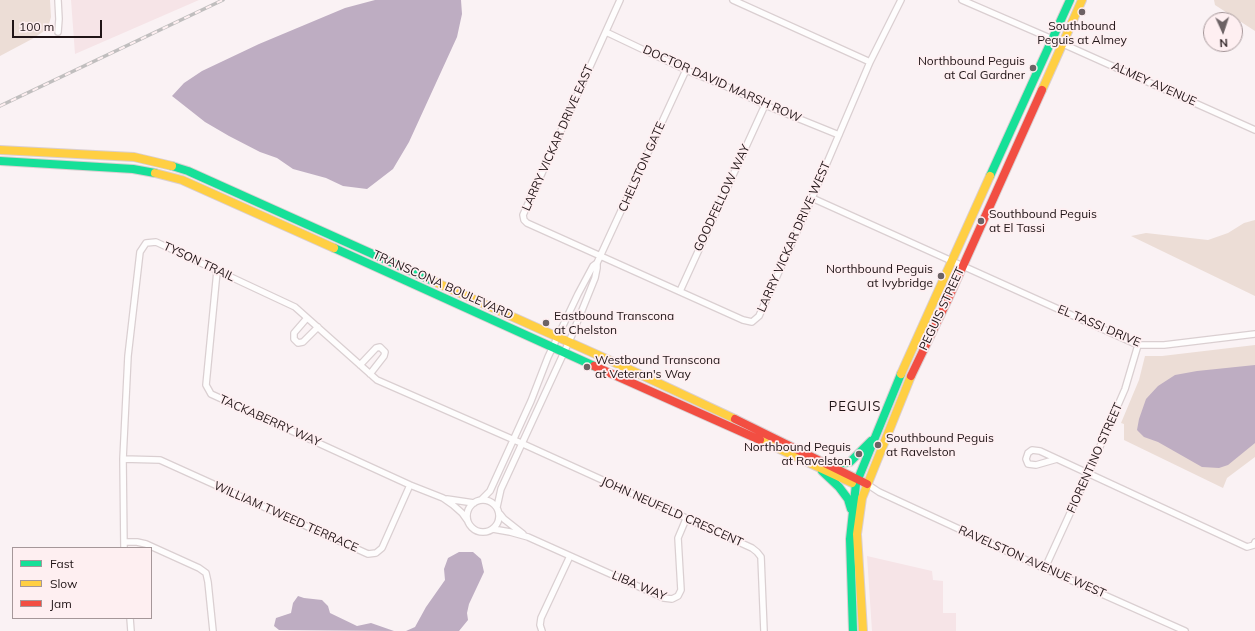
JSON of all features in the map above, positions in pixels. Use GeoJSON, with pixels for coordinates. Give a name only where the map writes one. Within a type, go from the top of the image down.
{"type":"FeatureCollection","features":[{"type":"Feature","properties":{"kind":"street"},"geometry":{"type":"LineString","coordinates":[[58,0],[58,32]]}},
{"type":"Feature","properties":{"kind":"street","name":"LARRY VICKAR DRIVE EAST"},"geometry":{"type":"LineString","coordinates":[[601,257],[527,223],[524,220],[523,215],[620,0]]}},
{"type":"Feature","properties":{"kind":"street"},"geometry":{"type":"LineString","coordinates":[[733,0],[870,62]]}},
{"type":"Feature","properties":{"kind":"street","name":"LARRY VICKAR DRIVE WEST"},"geometry":{"type":"LineString","coordinates":[[601,257],[743,320],[752,322],[759,316],[812,198],[870,62],[901,0]]}},
{"type":"Feature","properties":{"kind":"street","name":"ALMEY AVENUE"},"geometry":{"type":"LineString","coordinates":[[962,0],[1255,130]]}},
{"type":"Feature","properties":{"kind":"street","name":"PEGUIS STREET"},"geometry":{"type":"LineString","coordinates":[[853,631],[850,555],[852,513],[857,482],[875,436],[1070,0]]}},
{"type":"Feature","properties":{"kind":"street","name":"PEGUIS STREET"},"geometry":{"type":"LineString","coordinates":[[863,631],[857,534],[862,498],[866,486],[910,378],[949,297],[1082,0]]}},
{"type":"Feature","properties":{"kind":"street","name":"DOCTOR DAVID MARSH ROW"},"geometry":{"type":"LineString","coordinates":[[606,32],[765,105],[839,134]]}},
{"type":"Feature","properties":{"kind":"street","name":"CHELSTON GATE"},"geometry":{"type":"LineString","coordinates":[[481,500],[490,491],[553,347],[593,266],[601,257],[686,70]]}},
{"type":"Feature","properties":{"kind":"street","name":"GOODFELLOW WAY"},"geometry":{"type":"LineString","coordinates":[[680,291],[765,105]]}},
{"type":"Feature","properties":{"kind":"street","name":"TRANSCONA BOULEVARD"},"geometry":{"type":"LineString","coordinates":[[0,150],[134,157],[180,168],[569,342],[756,429],[825,463],[857,482]]}},
{"type":"Feature","properties":{"kind":"street","name":"TRANSCONA BOULEVARD"},"geometry":{"type":"LineString","coordinates":[[0,161],[127,168],[153,172],[174,178],[197,187],[815,466],[866,486]]}},
{"type":"Feature","properties":{"kind":"street","name":"EL TASSI DRIVE"},"geometry":{"type":"LineString","coordinates":[[812,198],[1138,345],[1164,345],[1255,334]]}},
{"type":"Feature","properties":{"kind":"street","name":"TYSON TRAIL"},"geometry":{"type":"LineString","coordinates":[[124,545],[123,459],[128,356],[140,252],[146,243],[156,242],[296,307],[377,380],[513,440]]}},
{"type":"Feature","properties":{"kind":"street","name":"CHELSTON GATE"},"geometry":{"type":"LineString","coordinates":[[497,507],[501,489],[521,443],[569,342],[595,278],[598,268],[597,263]]}},
{"type":"Feature","properties":{"kind":"street","name":"TACKABERRY WAY"},"geometry":{"type":"LineString","coordinates":[[217,271],[206,385],[211,394],[410,485],[443,498]]}},
{"type":"Feature","properties":{"kind":"street"},"geometry":{"type":"LineString","coordinates":[[307,318],[294,333],[294,339],[298,342],[302,342],[318,327]]}},
{"type":"Feature","properties":{"kind":"street","name":"FIORENTINO STREET"},"geometry":{"type":"LineString","coordinates":[[1045,568],[1125,389],[1138,345]]}},
{"type":"Feature","properties":{"kind":"street"},"geometry":{"type":"LineString","coordinates":[[360,365],[376,348],[380,347],[385,352],[384,356],[370,374]]}},
{"type":"Feature","properties":{"kind":"street"},"geometry":{"type":"LineString","coordinates":[[825,463],[838,464],[850,462],[875,436]]}},
{"type":"Feature","properties":{"kind":"street","name":"JOHN NEUFELD CRESCENT"},"geometry":{"type":"LineString","coordinates":[[513,440],[752,548],[761,557],[764,631]]}},
{"type":"Feature","properties":{"kind":"street"},"geometry":{"type":"LineString","coordinates":[[1057,459],[1036,465],[1028,464],[1026,459],[1028,453],[1032,450],[1040,451],[1247,547],[1254,545],[1255,542]]}},
{"type":"Feature","properties":{"kind":"street","name":"WILLIAM TWEED TERRACE"},"geometry":{"type":"LineString","coordinates":[[123,459],[160,460],[368,554],[376,553],[382,548],[410,485]]}},
{"type":"Feature","properties":{"kind":"street"},"geometry":{"type":"LineString","coordinates":[[815,466],[839,487],[848,499],[852,513]]}},
{"type":"Feature","properties":{"kind":"street","name":"RAVELSTON AVENUE WEST"},"geometry":{"type":"LineString","coordinates":[[866,486],[1185,631]]}},
{"type":"Feature","properties":{"kind":"street"},"geometry":{"type":"LineString","coordinates":[[443,498],[474,503]]}},
{"type":"Feature","properties":{"kind":"street"},"geometry":{"type":"LineString","coordinates":[[443,498],[462,513],[471,527],[478,532],[486,533],[493,529],[499,523],[500,514],[497,507],[490,501],[481,500],[474,503],[468,510],[467,520]]}},
{"type":"Feature","properties":{"kind":"street","name":"LIBA WAY"},"geometry":{"type":"LineString","coordinates":[[500,514],[504,519],[528,537]]}},
{"type":"Feature","properties":{"kind":"street","name":"LIBA WAY"},"geometry":{"type":"LineString","coordinates":[[493,529],[528,537],[664,598],[672,599],[678,596],[681,590],[678,538],[686,519]]}},
{"type":"Feature","properties":{"kind":"street"},"geometry":{"type":"LineString","coordinates":[[124,545],[137,542],[146,544],[199,568],[206,573],[213,631]]}},
{"type":"Feature","properties":{"kind":"street"},"geometry":{"type":"LineString","coordinates":[[542,631],[540,625],[541,618],[570,556]]}},
{"type":"Feature","properties":{"kind":"street"},"geometry":{"type":"LineString","coordinates":[[130,619],[131,631]]}},
{"type":"Feature","properties":{"kind":"shaded area"},"geometry":{"type":"Polygon","coordinates":[[[0,0],[50,0],[51,17],[46,30],[0,56],[0,0]]]}},
{"type":"Feature","properties":{"kind":"shaded area"},"geometry":{"type":"Polygon","coordinates":[[[71,0],[199,0],[75,54],[71,0]]]}},
{"type":"Feature","properties":{"kind":"shaded area"},"geometry":{"type":"Polygon","coordinates":[[[375,0],[461,0],[462,14],[457,37],[409,142],[393,169],[367,189],[343,186],[326,178],[293,169],[277,158],[260,152],[205,122],[172,96],[184,83],[202,71],[259,44],[345,8],[375,0]]]}},
{"type":"Feature","properties":{"kind":"shaded area"},"geometry":{"type":"Polygon","coordinates":[[[1214,0],[1255,0],[1255,31],[1243,23],[1243,12],[1226,12],[1215,5],[1214,0]]]}},
{"type":"Feature","properties":{"kind":"shaded area"},"geometry":{"type":"Polygon","coordinates":[[[1255,220],[1255,296],[1131,236],[1146,233],[1208,240],[1228,233],[1244,223],[1255,220]]]}},
{"type":"Feature","properties":{"kind":"shaded area"},"geometry":{"type":"Polygon","coordinates":[[[1255,345],[1255,457],[1227,478],[1223,488],[1124,440],[1124,424],[1121,423],[1139,380],[1145,356],[1162,356],[1255,345]]]}},
{"type":"Feature","properties":{"kind":"shaded area"},"geometry":{"type":"Polygon","coordinates":[[[1255,365],[1255,443],[1228,465],[1219,468],[1202,467],[1158,442],[1144,437],[1137,430],[1146,399],[1158,386],[1175,375],[1197,371],[1255,365]]]}},
{"type":"Feature","properties":{"kind":"shaded area"},"geometry":{"type":"Polygon","coordinates":[[[459,552],[473,552],[481,559],[484,572],[469,604],[467,613],[468,620],[459,631],[406,631],[415,627],[426,607],[445,580],[444,569],[448,558],[459,552]]]}},
{"type":"Feature","properties":{"kind":"shaded area"},"geometry":{"type":"Polygon","coordinates":[[[867,556],[932,571],[933,580],[943,581],[943,613],[956,613],[956,631],[872,631],[867,556]]]}},
{"type":"Feature","properties":{"kind":"shaded area"},"geometry":{"type":"Polygon","coordinates":[[[298,596],[322,600],[328,606],[330,613],[357,626],[371,623],[394,631],[279,630],[274,626],[276,618],[291,613],[293,603],[298,596]]]}},
{"type":"Feature","properties":{"kind":"railway"},"geometry":{"type":"LineString","coordinates":[[0,106],[223,0]]}},
{"type":"Feature","properties":{"kind":"traffic: fast"},"geometry":{"type":"LineString","coordinates":[[990,176],[1070,0]]}},
{"type":"Feature","properties":{"kind":"traffic: fast"},"geometry":{"type":"LineString","coordinates":[[0,161],[133,169],[155,173]]}},
{"type":"Feature","properties":{"kind":"traffic: fast"},"geometry":{"type":"LineString","coordinates":[[172,166],[188,171],[435,282]]}},
{"type":"Feature","properties":{"kind":"traffic: fast"},"geometry":{"type":"LineString","coordinates":[[334,248],[594,366]]}},
{"type":"Feature","properties":{"kind":"traffic: fast"},"geometry":{"type":"LineString","coordinates":[[853,631],[850,539],[856,484],[901,374]]}},
{"type":"Feature","properties":{"kind":"traffic: fast"},"geometry":{"type":"LineString","coordinates":[[829,463],[838,464],[850,462],[871,441]]}},
{"type":"Feature","properties":{"kind":"traffic: fast"},"geometry":{"type":"LineString","coordinates":[[822,471],[839,487],[848,499],[851,509]]}},
{"type":"Feature","properties":{"kind":"traffic: slow"},"geometry":{"type":"LineString","coordinates":[[1042,90],[1082,0]]}},
{"type":"Feature","properties":{"kind":"traffic: slow"},"geometry":{"type":"LineString","coordinates":[[0,150],[134,157],[172,166]]}},
{"type":"Feature","properties":{"kind":"traffic: slow"},"geometry":{"type":"LineString","coordinates":[[155,173],[182,180],[334,248]]}},
{"type":"Feature","properties":{"kind":"traffic: slow"},"geometry":{"type":"LineString","coordinates":[[901,374],[990,176]]}},
{"type":"Feature","properties":{"kind":"traffic: slow"},"geometry":{"type":"LineString","coordinates":[[435,282],[620,365],[735,419]]}},
{"type":"Feature","properties":{"kind":"traffic: slow"},"geometry":{"type":"LineString","coordinates":[[863,631],[857,534],[862,498],[911,376]]}},
{"type":"Feature","properties":{"kind":"traffic: slow"},"geometry":{"type":"LineString","coordinates":[[760,440],[852,483]]}},
{"type":"Feature","properties":{"kind":"traffic: jam"},"geometry":{"type":"LineString","coordinates":[[911,376],[949,297],[1042,90]]}},
{"type":"Feature","properties":{"kind":"traffic: jam"},"geometry":{"type":"LineString","coordinates":[[594,366],[760,440]]}},
{"type":"Feature","properties":{"kind":"traffic: jam"},"geometry":{"type":"LineString","coordinates":[[735,419],[867,484]]}},
{"type":"Feature","properties":{"kind":"place","name":"Southbound Peguis at Almey"},"geometry":{"type":"Point","coordinates":[1082,12]}},
{"type":"Feature","properties":{"kind":"place","name":"Northbound Peguis at Cal Gardner"},"geometry":{"type":"Point","coordinates":[1033,68]}},
{"type":"Feature","properties":{"kind":"place","name":"Southbound Peguis at El Tassi"},"geometry":{"type":"Point","coordinates":[981,221]}},
{"type":"Feature","properties":{"kind":"place","name":"Northbound Peguis at Ivybridge"},"geometry":{"type":"Point","coordinates":[941,276]}},
{"type":"Feature","properties":{"kind":"place","name":"Eastbound Transcona at Chelston"},"geometry":{"type":"Point","coordinates":[546,323]}},
{"type":"Feature","properties":{"kind":"place","name":"Westbound Transcona at Veteran's Way"},"geometry":{"type":"Point","coordinates":[587,367]}},
{"type":"Feature","properties":{"kind":"place","name":"Southbound Peguis at Ravelston"},"geometry":{"type":"Point","coordinates":[878,445]}},
{"type":"Feature","properties":{"kind":"place","name":"Northbound Peguis at Ravelston"},"geometry":{"type":"Point","coordinates":[859,454]}},
{"type":"Feature","properties":{"kind":"district","name":"PEGUIS"},"geometry":{"type":"Point","coordinates":[855,407]}}]}
